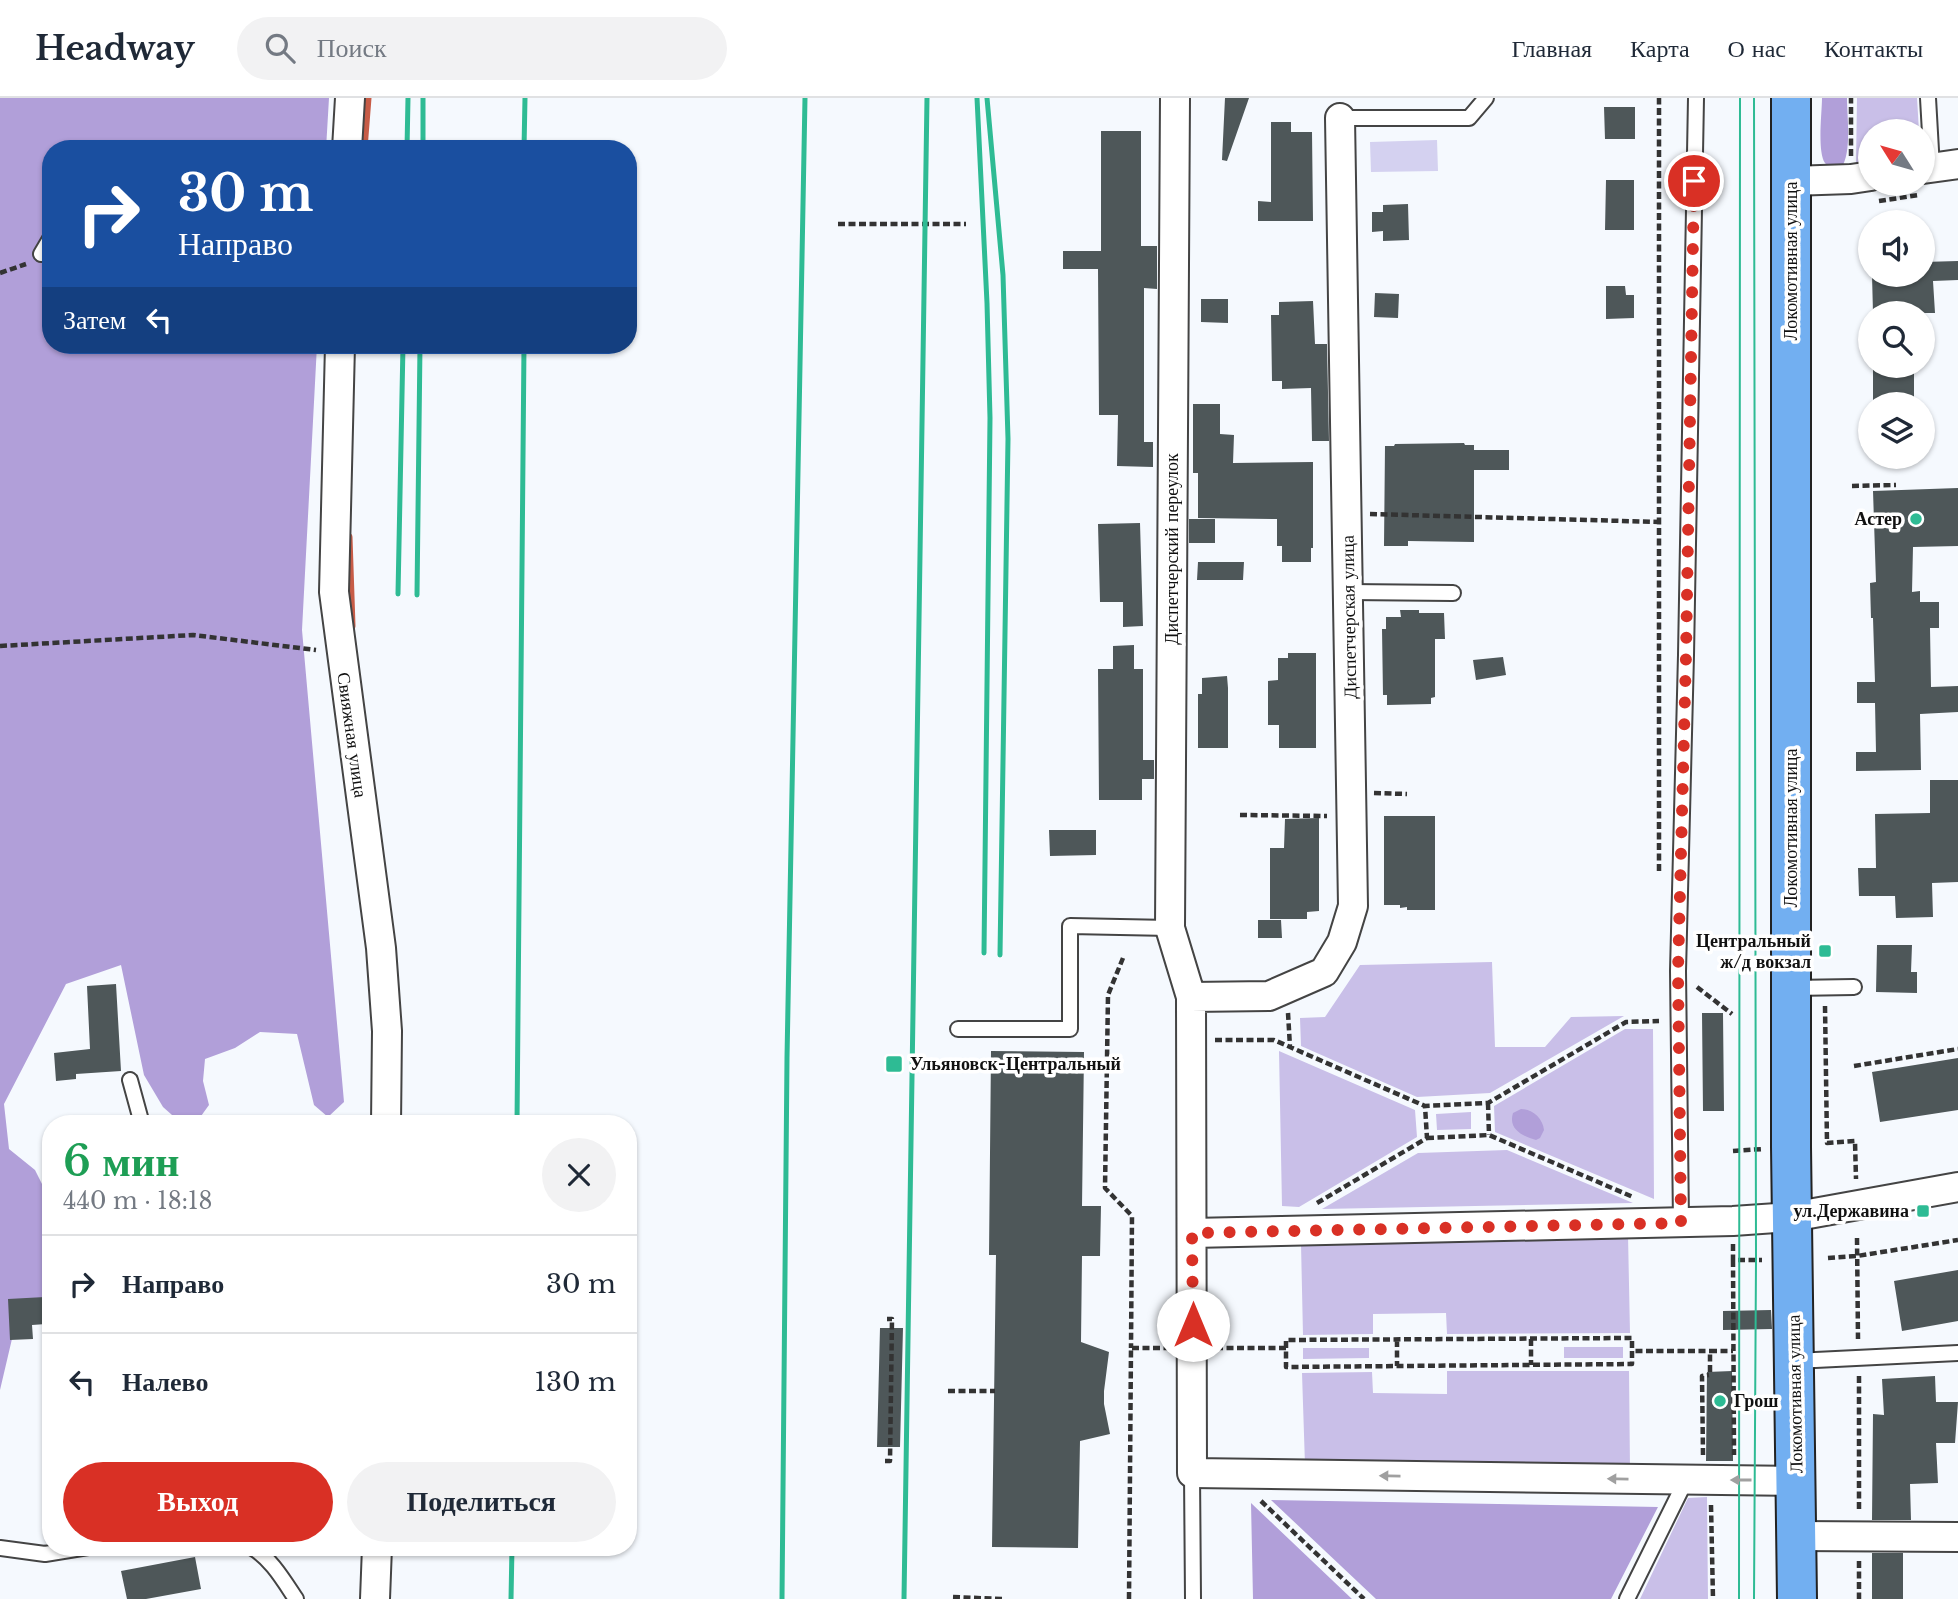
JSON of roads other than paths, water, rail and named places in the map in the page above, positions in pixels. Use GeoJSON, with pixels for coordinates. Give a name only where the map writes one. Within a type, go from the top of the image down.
{"type":"FeatureCollection","features":[{"type":"Feature","properties":{"kind":"main road","name":"Локомотивная улица"},"geometry":{"type":"LineString","coordinates":[[1791,98],[1808,988],[1792,1217],[1797,1599]]}},
{"type":"Feature","properties":{"kind":"street"},"geometry":{"type":"LineString","coordinates":[[348,140],[350,98]]}},
{"type":"Feature","properties":{"kind":"street","name":"Диспетчерский переулок"},"geometry":{"type":"LineString","coordinates":[[1175,98],[1170,928],[1191,997],[1192,1473]]}},
{"type":"Feature","properties":{"kind":"street","name":"Диспетчерская улица"},"geometry":{"type":"LineString","coordinates":[[1191,997],[1269,996],[1324,972],[1342,942],[1353,906],[1340,118]]}},
{"type":"Feature","properties":{"kind":"street"},"geometry":{"type":"LineString","coordinates":[[1791,181],[1851,179],[1858,182]]}},
{"type":"Feature","properties":{"kind":"street","name":"Свияжная улица"},"geometry":{"type":"LineString","coordinates":[[340,354],[334,592],[381,948],[387,1031],[386,1115]]}},
{"type":"Feature","properties":{"kind":"street"},"geometry":{"type":"LineString","coordinates":[[1192,1233],[1733,1221],[1792,1217],[1958,1187]]}},
{"type":"Feature","properties":{"kind":"street"},"geometry":{"type":"LineString","coordinates":[[1192,1473],[1796,1481]]}},
{"type":"Feature","properties":{"kind":"street"},"geometry":{"type":"LineString","coordinates":[[1797,1536],[1958,1537]]}},
{"type":"Feature","properties":{"kind":"street"},"geometry":{"type":"LineString","coordinates":[[375,1599],[377,1556]]}},
{"type":"Feature","properties":{"kind":"lane"},"geometry":{"type":"LineString","coordinates":[[1340,118],[1469,118],[1486,98]]}},
{"type":"Feature","properties":{"kind":"lane"},"geometry":{"type":"LineString","coordinates":[[1681,1223],[1678,971],[1696,98]]}},
{"type":"Feature","properties":{"kind":"lane"},"geometry":{"type":"LineString","coordinates":[[1928,98],[1930,119]]}},
{"type":"Feature","properties":{"kind":"lane"},"geometry":{"type":"LineString","coordinates":[[1349,592],[1453,593]]}},
{"type":"Feature","properties":{"kind":"lane"},"geometry":{"type":"LineString","coordinates":[[958,1029],[1070,1029],[1070,926],[1170,928]]}},
{"type":"Feature","properties":{"kind":"lane"},"geometry":{"type":"LineString","coordinates":[[1808,988],[1854,987]]}},
{"type":"Feature","properties":{"kind":"lane"},"geometry":{"type":"LineString","coordinates":[[130,1080],[140,1115]]}},
{"type":"Feature","properties":{"kind":"lane"},"geometry":{"type":"LineString","coordinates":[[1794,1362],[1958,1353]]}},
{"type":"Feature","properties":{"kind":"lane"},"geometry":{"type":"LineString","coordinates":[[1192,1473],[1193,1599]]}},
{"type":"Feature","properties":{"kind":"lane"},"geometry":{"type":"LineString","coordinates":[[1627,1599],[1700,1480]]}},
{"type":"Feature","properties":{"kind":"lane"},"geometry":{"type":"LineString","coordinates":[[0,1548],[42,1554]]}},
{"type":"Feature","properties":{"kind":"lane"},"geometry":{"type":"LineString","coordinates":[[263,1556],[296,1599]]}},
{"type":"Feature","properties":{"kind":"waterway"},"geometry":{"type":"LineString","coordinates":[[365,140],[368,98]]}},
{"type":"Feature","properties":{"kind":"waterway"},"geometry":{"type":"LineString","coordinates":[[349,537],[352,626]]}},
{"type":"Feature","properties":{"kind":"tram line"},"geometry":{"type":"LineString","coordinates":[[1739,1599],[1740,98]]}},
{"type":"Feature","properties":{"kind":"tram line"},"geometry":{"type":"LineString","coordinates":[[1754,98],[1754,1599]]}},
{"type":"Feature","properties":{"kind":"railway"},"geometry":{"type":"LineString","coordinates":[[407,140],[408,98]]}},
{"type":"Feature","properties":{"kind":"railway"},"geometry":{"type":"LineString","coordinates":[[423,98],[423,140]]}},
{"type":"Feature","properties":{"kind":"railway"},"geometry":{"type":"LineString","coordinates":[[524,140],[525,98]]}},
{"type":"Feature","properties":{"kind":"railway"},"geometry":{"type":"LineString","coordinates":[[782,1599],[787,1058],[805,98]]}},
{"type":"Feature","properties":{"kind":"railway"},"geometry":{"type":"LineString","coordinates":[[904,1599],[927,98]]}},
{"type":"Feature","properties":{"kind":"railway"},"geometry":{"type":"LineString","coordinates":[[977,98],[990,418],[984,953]]}},
{"type":"Feature","properties":{"kind":"railway"},"geometry":{"type":"LineString","coordinates":[[987,98],[1003,275],[1008,439],[1000,955]]}},
{"type":"Feature","properties":{"kind":"railway"},"geometry":{"type":"LineString","coordinates":[[398,594],[403,354]]}},
{"type":"Feature","properties":{"kind":"railway"},"geometry":{"type":"LineString","coordinates":[[417,595],[420,354]]}},
{"type":"Feature","properties":{"kind":"railway"},"geometry":{"type":"LineString","coordinates":[[517,1115],[524,354]]}},
{"type":"Feature","properties":{"kind":"railway"},"geometry":{"type":"LineString","coordinates":[[511,1599],[512,1556]]}},
{"type":"Feature","properties":{"kind":"place","name":"Астер"},"geometry":{"type":"Point","coordinates":[1916,519]}},
{"type":"Feature","properties":{"kind":"place","name":"Центральный ж/д вокзал"},"geometry":{"type":"Point","coordinates":[1825,951]}},
{"type":"Feature","properties":{"kind":"place","name":"Ульяновск-Центральный"},"geometry":{"type":"Point","coordinates":[894,1064]}},
{"type":"Feature","properties":{"kind":"place","name":"ул.Державина"},"geometry":{"type":"Point","coordinates":[1923,1211]}},
{"type":"Feature","properties":{"kind":"place","name":"Грош"},"geometry":{"type":"Point","coordinates":[1720,1401]}}]}
